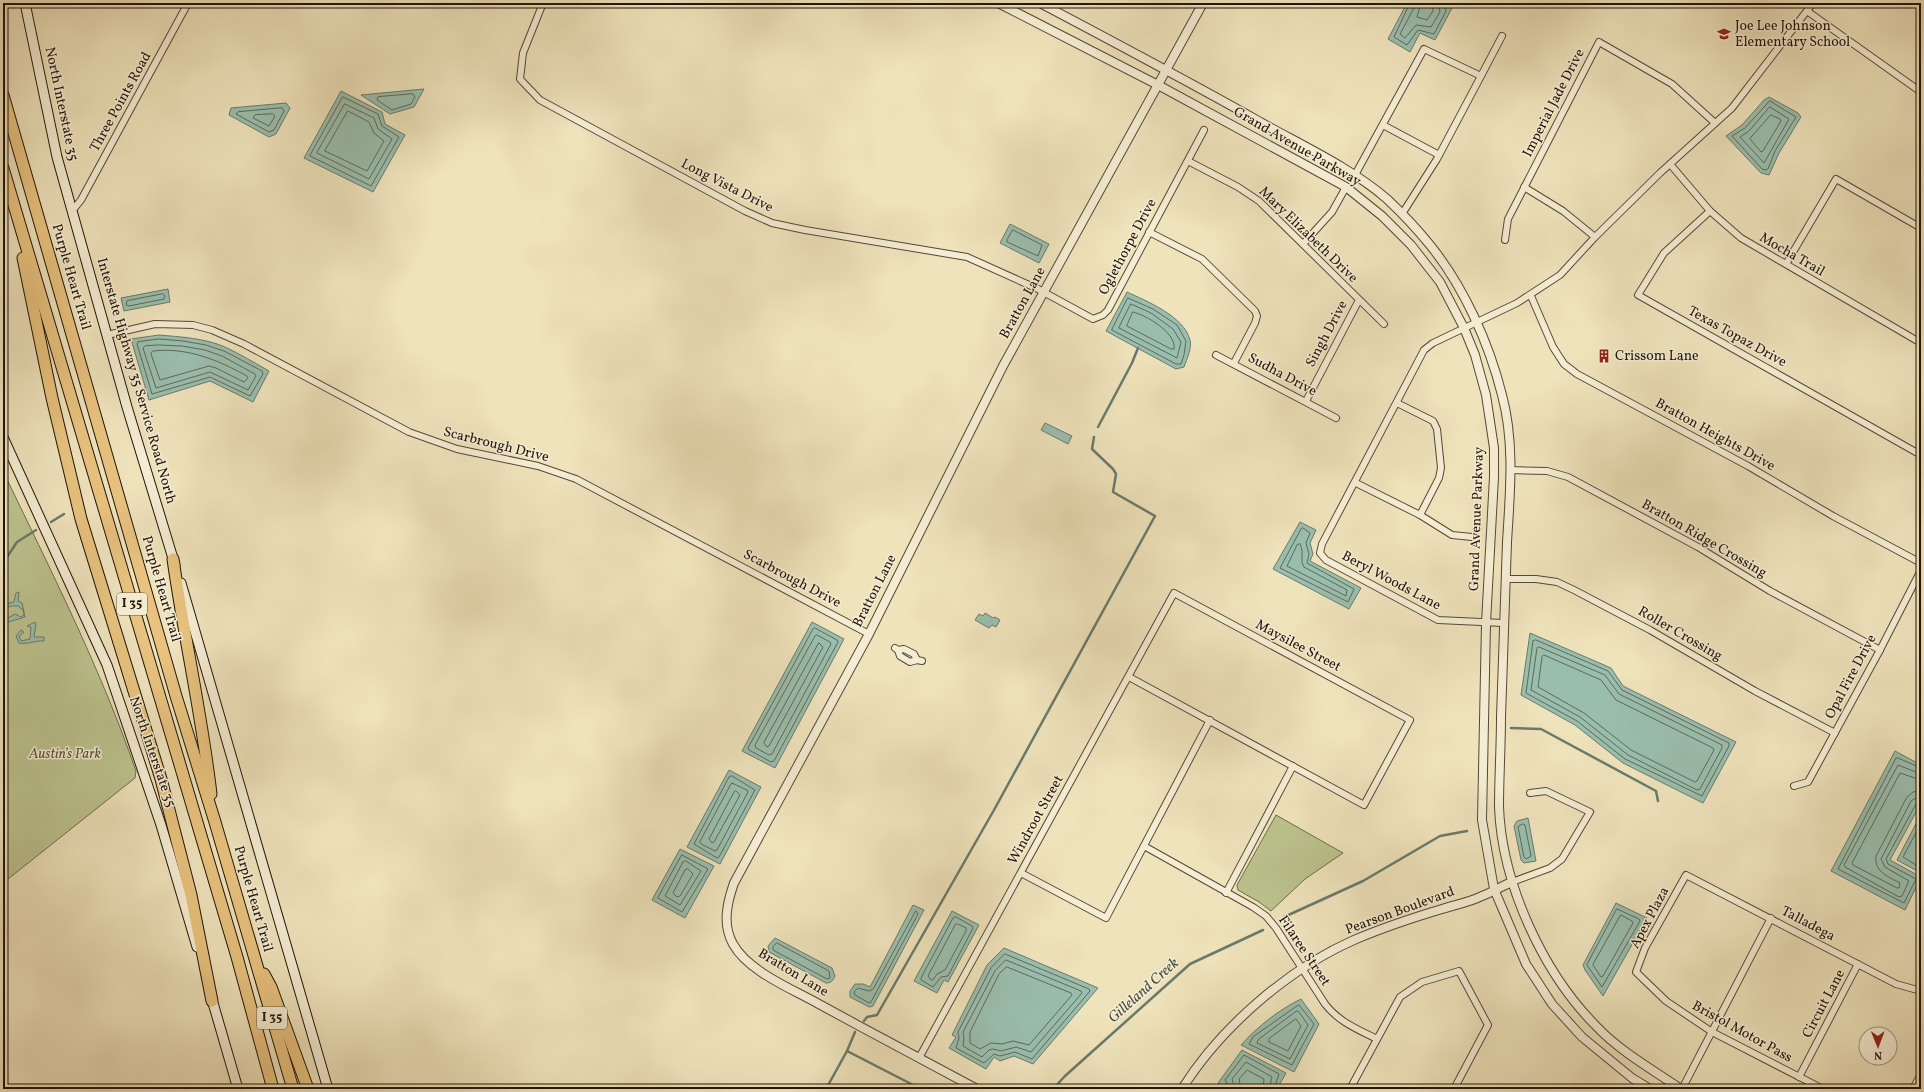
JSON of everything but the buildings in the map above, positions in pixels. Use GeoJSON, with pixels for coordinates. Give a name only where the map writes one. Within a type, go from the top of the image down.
{"type":"FeatureCollection","features":[{"type":"Feature","properties":{"kind":"highway","name":"Purple Heart Trail"},"geometry":{"type":"LineString","coordinates":[[3,96],[176,696],[215,822],[250,947],[293,1089]]}},
{"type":"Feature","properties":{"kind":"highway","name":"I 35"},"geometry":{"type":"LineString","coordinates":[[3,168],[237,957],[273,1089]]}},
{"type":"Feature","properties":{"kind":"highway"},"geometry":{"type":"LineString","coordinates":[[12,200],[26,279],[50,391],[81,519],[161,779],[191,895],[212,1001]]}},
{"type":"Feature","properties":{"kind":"highway"},"geometry":{"type":"LineString","coordinates":[[173,559],[179,602],[192,666],[215,822]]}},
{"type":"Feature","properties":{"kind":"highway"},"geometry":{"type":"LineString","coordinates":[[250,947],[271,987],[308,1089]]}},
{"type":"Feature","properties":{"kind":"main road","name":"North Interstate 35"},"geometry":{"type":"LineString","coordinates":[[25,3],[56,152],[72,211]]}},
{"type":"Feature","properties":{"kind":"main road","name":"Interstate Highway 35 Service Road North"},"geometry":{"type":"LineString","coordinates":[[72,211],[173,559]]}},
{"type":"Feature","properties":{"kind":"main road","name":"North Interstate 35"},"geometry":{"type":"LineString","coordinates":[[3,437],[107,665],[161,825],[238,1089]]}},
{"type":"Feature","properties":{"kind":"main road"},"geometry":{"type":"LineString","coordinates":[[173,559],[328,1089]]}},
{"type":"Feature","properties":{"kind":"street","name":"Three Points Road"},"geometry":{"type":"LineString","coordinates":[[72,211],[81,200],[188,3]]}},
{"type":"Feature","properties":{"kind":"street","name":"Long Vista Drive"},"geometry":{"type":"LineString","coordinates":[[543,3],[524,53],[520,79],[540,100],[745,211],[772,223],[967,258],[992,267],[1044,292]]}},
{"type":"Feature","properties":{"kind":"street","name":"Grand Avenue Parkway"},"geometry":{"type":"LineString","coordinates":[[998,3],[1158,85],[1346,187],[1382,216],[1419,254],[1440,282],[1464,328],[1475,354],[1486,395],[1494,448],[1494,477],[1486,623],[1482,820],[1494,889],[1526,964],[1552,1004],[1582,1037],[1632,1078],[1650,1089]]}},
{"type":"Feature","properties":{"kind":"street","name":"Grand Avenue Parkway"},"geometry":{"type":"LineString","coordinates":[[1040,3],[1167,70],[1355,175],[1385,197],[1402,214],[1428,243],[1451,273],[1476,322],[1502,395],[1508,428],[1510,470],[1503,623],[1499,810],[1503,844],[1512,882],[1539,946],[1564,989],[1597,1028],[1634,1057],[1681,1089]]}},
{"type":"Feature","properties":{"kind":"street","name":"Bratton Lane"},"geometry":{"type":"LineString","coordinates":[[977,1089],[758,969],[742,957],[733,944],[728,931],[726,916],[728,901],[734,883],[869,634],[1003,366],[1126,140],[1167,70],[1203,3]]}},
{"type":"Feature","properties":{"kind":"street"},"geometry":{"type":"LineString","coordinates":[[1472,537],[1452,535],[1420,515],[1356,483],[1424,350],[1433,343],[1531,296],[1560,275],[1595,237],[1670,164],[1732,108],[1813,3]]}},
{"type":"Feature","properties":{"kind":"street"},"geometry":{"type":"LineString","coordinates":[[1807,11],[1921,92]]}},
{"type":"Feature","properties":{"kind":"street"},"geometry":{"type":"LineString","coordinates":[[1402,214],[1439,155],[1502,36]]}},
{"type":"Feature","properties":{"kind":"street","name":"Imperial Jade Drive"},"geometry":{"type":"LineString","coordinates":[[1505,240],[1508,219],[1599,42],[1672,84],[1715,123]]}},
{"type":"Feature","properties":{"kind":"street"},"geometry":{"type":"LineString","coordinates":[[1303,244],[1332,212],[1346,187],[1355,175],[1424,49],[1481,76]]}},
{"type":"Feature","properties":{"kind":"street"},"geometry":{"type":"LineString","coordinates":[[1383,125],[1439,155]]}},
{"type":"Feature","properties":{"kind":"street","name":"Oglethorpe Drive"},"geometry":{"type":"LineString","coordinates":[[1044,292],[1089,317],[1098,318],[1108,310],[1204,130]]}},
{"type":"Feature","properties":{"kind":"street","name":"Mary Elizabeth Drive"},"geometry":{"type":"LineString","coordinates":[[1188,161],[1238,187],[1259,201],[1384,324]]}},
{"type":"Feature","properties":{"kind":"street","name":"Mocha Trail"},"geometry":{"type":"LineString","coordinates":[[1670,164],[1710,211],[1741,238],[1921,343]]}},
{"type":"Feature","properties":{"kind":"street"},"geometry":{"type":"LineString","coordinates":[[1786,264],[1836,178],[1921,228]]}},
{"type":"Feature","properties":{"kind":"street"},"geometry":{"type":"LineString","coordinates":[[1524,187],[1563,211],[1595,237]]}},
{"type":"Feature","properties":{"kind":"street","name":"Texas Topaz Drive"},"geometry":{"type":"LineString","coordinates":[[1710,211],[1664,253],[1638,295],[1921,455]]}},
{"type":"Feature","properties":{"kind":"street"},"geometry":{"type":"LineString","coordinates":[[1149,232],[1202,259],[1255,311],[1257,316],[1234,363]]}},
{"type":"Feature","properties":{"kind":"street","name":"Bratton Heights Drive"},"geometry":{"type":"LineString","coordinates":[[1531,296],[1553,347],[1564,364],[1577,374],[1748,466],[1833,516],[1921,563]]}},
{"type":"Feature","properties":{"kind":"street","name":"Singh Drive"},"geometry":{"type":"LineString","coordinates":[[1306,401],[1359,300]]}},
{"type":"Feature","properties":{"kind":"street","name":"Scarbrough Drive"},"geometry":{"type":"LineString","coordinates":[[107,335],[140,326],[174,323],[193,325],[229,336],[409,432],[457,449],[538,466],[576,479],[869,634]]}},
{"type":"Feature","properties":{"kind":"street","name":"Sudha Drive"},"geometry":{"type":"LineString","coordinates":[[1216,355],[1234,363],[1336,418]]}},
{"type":"Feature","properties":{"kind":"street"},"geometry":{"type":"LineString","coordinates":[[1397,403],[1432,421],[1437,428],[1441,468],[1439,478],[1420,515]]}},
{"type":"Feature","properties":{"kind":"street","name":"Bratton Ridge Crossing"},"geometry":{"type":"LineString","coordinates":[[1510,470],[1548,471],[1568,477],[1698,547],[1770,591],[1880,650]]}},
{"type":"Feature","properties":{"kind":"street","name":"Beryl Woods Lane"},"geometry":{"type":"LineString","coordinates":[[1356,483],[1322,544],[1320,553],[1326,560],[1438,620],[1503,623]]}},
{"type":"Feature","properties":{"kind":"street","name":"Opal Fire Drive"},"geometry":{"type":"LineString","coordinates":[[1794,786],[1808,782],[1880,650],[1921,570]]}},
{"type":"Feature","properties":{"kind":"street","name":"Roller Crossing"},"geometry":{"type":"LineString","coordinates":[[1506,579],[1536,579],[1557,582],[1650,630],[1755,691],[1835,733]]}},
{"type":"Feature","properties":{"kind":"street","name":"Windroot Street"},"geometry":{"type":"LineString","coordinates":[[919,1058],[1174,593]]}},
{"type":"Feature","properties":{"kind":"street","name":"Maysilee Street"},"geometry":{"type":"LineString","coordinates":[[1174,593],[1410,720],[1364,805],[1293,766]]}},
{"type":"Feature","properties":{"kind":"street"},"geometry":{"type":"LineString","coordinates":[[896,649],[900,656],[910,662],[919,660]]}},
{"type":"Feature","properties":{"kind":"street"},"geometry":{"type":"LineString","coordinates":[[1129,677],[1293,766],[1226,893]]}},
{"type":"Feature","properties":{"kind":"street"},"geometry":{"type":"LineString","coordinates":[[1021,873],[1106,918],[1210,720]]}},
{"type":"Feature","properties":{"kind":"street"},"geometry":{"type":"LineString","coordinates":[[1512,882],[1550,868],[1562,859],[1590,812],[1546,791],[1530,793]]}},
{"type":"Feature","properties":{"kind":"street","name":"Filaree Street"},"geometry":{"type":"LineString","coordinates":[[1144,846],[1253,907],[1266,916],[1334,1016],[1343,1023],[1377,1039]]}},
{"type":"Feature","properties":{"kind":"street","name":"Talladega"},"geometry":{"type":"LineString","coordinates":[[1686,875],[1896,984],[1921,991]]}},
{"type":"Feature","properties":{"kind":"street","name":"Apex Plaza"},"geometry":{"type":"LineString","coordinates":[[1636,972],[1645,948],[1686,875]]}},
{"type":"Feature","properties":{"kind":"street","name":"Pearson Boulevard"},"geometry":{"type":"LineString","coordinates":[[1182,1089],[1204,1058],[1248,1011],[1302,970],[1352,941],[1406,920],[1483,896],[1494,889],[1512,882]]}},
{"type":"Feature","properties":{"kind":"street"},"geometry":{"type":"LineString","coordinates":[[1681,1089],[1770,918]]}},
{"type":"Feature","properties":{"kind":"street","name":"Circuit Lane"},"geometry":{"type":"LineString","coordinates":[[1799,1077],[1858,964]]}},
{"type":"Feature","properties":{"kind":"street"},"geometry":{"type":"LineString","coordinates":[[1350,1089],[1400,997],[1422,982],[1459,970],[1488,1025],[1454,1089]]}},
{"type":"Feature","properties":{"kind":"street","name":"Bristol Motor Pass"},"geometry":{"type":"LineString","coordinates":[[1636,972],[1666,1001],[1712,1032],[1823,1089]]}},
{"type":"Feature","properties":{"kind":"street"},"geometry":{"type":"LineString","coordinates":[[1914,1089],[1921,1076]]}},
{"type":"Feature","properties":{"kind":"green space","name":"Austin’s Park"},"geometry":{"type":"Polygon","coordinates":[[[3,471],[107,694],[136,771],[135,778],[3,883],[3,471]]]}},
{"type":"Feature","properties":{"kind":"green space"},"geometry":{"type":"Polygon","coordinates":[[[1276,815],[1343,853],[1305,879],[1271,911],[1238,890],[1237,885],[1276,815]]]}},
{"type":"Feature","properties":{"kind":"water"},"geometry":{"type":"Polygon","coordinates":[[[1407,3],[1443,3],[1452,8],[1435,40],[1420,33],[1410,52],[1388,39],[1407,3]]]}},
{"type":"Feature","properties":{"kind":"water"},"geometry":{"type":"Polygon","coordinates":[[[424,89],[414,107],[390,114],[361,95],[424,89]]]}},
{"type":"Feature","properties":{"kind":"water"},"geometry":{"type":"Polygon","coordinates":[[[341,91],[382,112],[385,124],[405,135],[373,192],[304,158],[341,91]]]}},
{"type":"Feature","properties":{"kind":"water"},"geometry":{"type":"Polygon","coordinates":[[[1769,97],[1798,113],[1801,117],[1779,153],[1769,175],[1761,173],[1726,136],[1742,125],[1764,100],[1769,97]]]}},
{"type":"Feature","properties":{"kind":"water"},"geometry":{"type":"Polygon","coordinates":[[[286,103],[290,108],[276,134],[269,137],[229,115],[231,108],[286,103]]]}},
{"type":"Feature","properties":{"kind":"water"},"geometry":{"type":"Polygon","coordinates":[[[1010,224],[1049,244],[1039,263],[1000,243],[1010,224]]]}},
{"type":"Feature","properties":{"kind":"water"},"geometry":{"type":"Polygon","coordinates":[[[168,289],[170,302],[124,311],[121,298],[168,289]]]}},
{"type":"Feature","properties":{"kind":"water"},"geometry":{"type":"Polygon","coordinates":[[[1127,292],[1163,310],[1186,331],[1190,340],[1190,346],[1189,354],[1184,367],[1176,369],[1106,331],[1127,292]]]}},
{"type":"Feature","properties":{"kind":"water"},"geometry":{"type":"Polygon","coordinates":[[[159,335],[192,338],[217,344],[269,371],[253,402],[210,381],[149,400],[131,339],[159,335]]]}},
{"type":"Feature","properties":{"kind":"water"},"geometry":{"type":"Polygon","coordinates":[[[1045,423],[1072,436],[1068,444],[1041,430],[1045,423]]]}},
{"type":"Feature","properties":{"kind":"water"},"geometry":{"type":"Polygon","coordinates":[[[1300,522],[1316,530],[1310,543],[1313,554],[1310,561],[1361,588],[1349,609],[1273,569],[1300,522]]]}},
{"type":"Feature","properties":{"kind":"water"},"geometry":{"type":"Polygon","coordinates":[[[19,592],[18,601],[22,603],[25,617],[8,622],[6,619],[15,614],[21,617],[24,615],[23,610],[18,606],[11,606],[5,609],[9,603],[14,602],[16,593],[19,592]]]}},
{"type":"Feature","properties":{"kind":"water"},"geometry":{"type":"Polygon","coordinates":[[[985,613],[1000,620],[996,627],[992,625],[989,628],[975,620],[979,614],[983,616],[985,613]]]}},
{"type":"Feature","properties":{"kind":"water"},"geometry":{"type":"Polygon","coordinates":[[[35,622],[34,637],[44,637],[44,641],[19,643],[16,636],[21,630],[24,632],[19,636],[21,641],[30,639],[31,627],[27,626],[35,622]]]}},
{"type":"Feature","properties":{"kind":"water"},"geometry":{"type":"Polygon","coordinates":[[[812,622],[844,639],[775,768],[742,751],[812,622]]]}},
{"type":"Feature","properties":{"kind":"water"},"geometry":{"type":"Polygon","coordinates":[[[1530,633],[1611,668],[1623,686],[1736,742],[1703,803],[1623,763],[1575,725],[1521,695],[1530,633]]]}},
{"type":"Feature","properties":{"kind":"water"},"geometry":{"type":"Polygon","coordinates":[[[1895,751],[1921,765],[1921,803],[1890,860],[1921,877],[1905,910],[1831,871],[1895,751]]]}},
{"type":"Feature","properties":{"kind":"water"},"geometry":{"type":"Polygon","coordinates":[[[729,770],[761,787],[720,864],[687,847],[729,770]]]}},
{"type":"Feature","properties":{"kind":"water"},"geometry":{"type":"Polygon","coordinates":[[[1921,814],[1921,873],[1897,860],[1921,814]]]}},
{"type":"Feature","properties":{"kind":"water"},"geometry":{"type":"Polygon","coordinates":[[[1528,818],[1536,861],[1524,863],[1521,860],[1514,826],[1517,821],[1528,818]]]}},
{"type":"Feature","properties":{"kind":"water"},"geometry":{"type":"Polygon","coordinates":[[[680,849],[714,866],[685,918],[652,900],[680,849]]]}},
{"type":"Feature","properties":{"kind":"water"},"geometry":{"type":"Polygon","coordinates":[[[1616,903],[1647,918],[1603,996],[1583,965],[1616,903]]]}},
{"type":"Feature","properties":{"kind":"water"},"geometry":{"type":"Polygon","coordinates":[[[913,905],[924,910],[873,1006],[869,1007],[850,997],[850,991],[855,984],[863,984],[870,987],[913,905]]]}},
{"type":"Feature","properties":{"kind":"water"},"geometry":{"type":"Polygon","coordinates":[[[952,911],[979,925],[948,982],[944,980],[937,993],[914,981],[952,911]]]}},
{"type":"Feature","properties":{"kind":"water"},"geometry":{"type":"Polygon","coordinates":[[[775,938],[832,968],[835,976],[833,980],[826,983],[769,952],[768,946],[775,938]]]}},
{"type":"Feature","properties":{"kind":"water"},"geometry":{"type":"Polygon","coordinates":[[[1004,948],[1098,988],[1033,1064],[1014,1056],[1000,1061],[994,1057],[986,1069],[949,1048],[956,1037],[952,1035],[987,965],[1004,948]]]}},
{"type":"Feature","properties":{"kind":"water"},"geometry":{"type":"Polygon","coordinates":[[[1301,999],[1319,1024],[1294,1072],[1241,1045],[1269,1019],[1301,999]]]}},
{"type":"Feature","properties":{"kind":"water"},"geometry":{"type":"Polygon","coordinates":[[[1242,1050],[1286,1073],[1277,1089],[1229,1089],[1218,1083],[1242,1050]]]}},
{"type":"Feature","properties":{"kind":"waterway"},"geometry":{"type":"LineString","coordinates":[[1098,427],[1132,363],[1138,348]]}},
{"type":"Feature","properties":{"kind":"waterway"},"geometry":{"type":"LineString","coordinates":[[864,1021],[867,1017],[877,1015],[994,810],[1155,516],[1113,492],[1116,474],[1113,469],[1092,449],[1094,437]]}},
{"type":"Feature","properties":{"kind":"waterway"},"geometry":{"type":"LineString","coordinates":[[51,522],[64,514]]}},
{"type":"Feature","properties":{"kind":"waterway"},"geometry":{"type":"LineString","coordinates":[[3,563],[17,542],[36,530]]}},
{"type":"Feature","properties":{"kind":"waterway"},"geometry":{"type":"LineString","coordinates":[[1511,728],[1541,729],[1656,791],[1658,801]]}},
{"type":"Feature","properties":{"kind":"waterway","name":"Gilleland Creek"},"geometry":{"type":"LineString","coordinates":[[1284,917],[1363,881],[1440,836],[1467,831]]}},
{"type":"Feature","properties":{"kind":"waterway","name":"Gilleland Creek"},"geometry":{"type":"LineString","coordinates":[[1053,1089],[1065,1076],[1190,964],[1263,930]]}},
{"type":"Feature","properties":{"kind":"waterway"},"geometry":{"type":"LineString","coordinates":[[847,1051],[855,1032]]}},
{"type":"Feature","properties":{"kind":"waterway","name":"Gilleland Creek"},"geometry":{"type":"LineString","coordinates":[[826,1089],[847,1051],[921,1089]]}},
{"type":"Feature","properties":{"kind":"place","name":"Joe Lee Johnson Elementary School"},"geometry":{"type":"Point","coordinates":[1724,34]}},
{"type":"Feature","properties":{"kind":"place","name":"Crissom Lane"},"geometry":{"type":"Point","coordinates":[1604,356]}}]}
